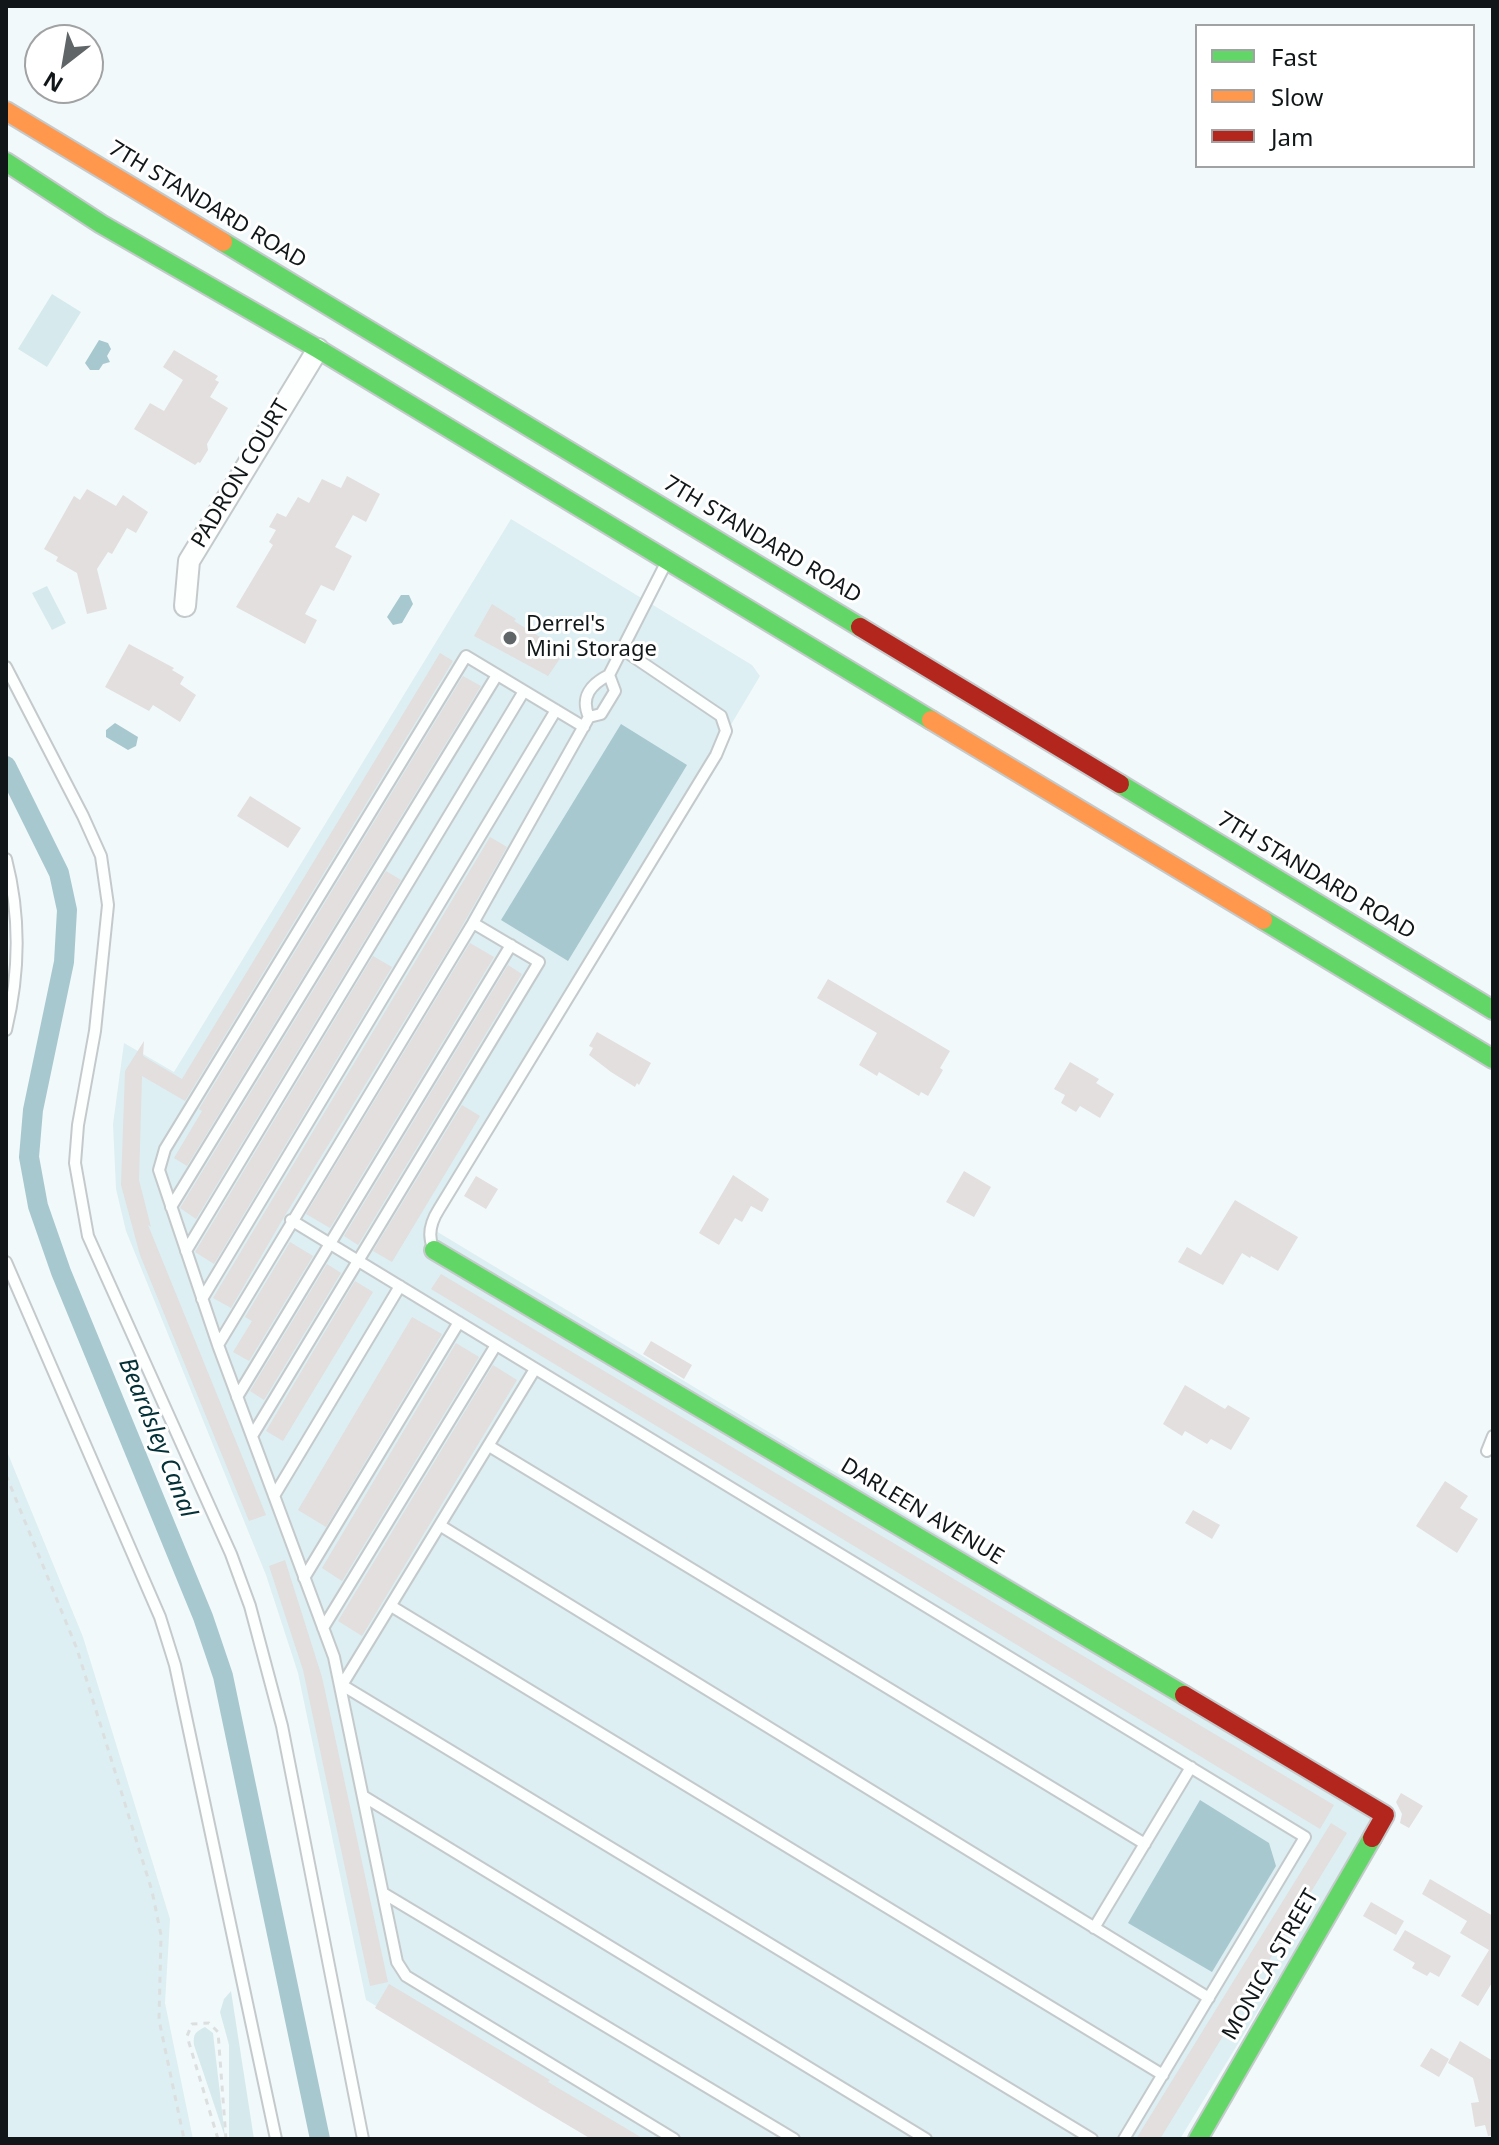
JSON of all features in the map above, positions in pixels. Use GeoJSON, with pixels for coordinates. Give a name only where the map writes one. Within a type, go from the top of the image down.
{"type":"FeatureCollection","features":[{"type":"Feature","properties":{"kind":"main road","name":"7TH STANDARD ROAD"},"geometry":{"type":"LineString","coordinates":[[6,111],[1493,1010]]}},
{"type":"Feature","properties":{"kind":"main road"},"geometry":{"type":"LineString","coordinates":[[6,162],[101,224],[318,349],[1493,1059]]}},
{"type":"Feature","properties":{"kind":"main road","name":"DARLEEN AVENUE"},"geometry":{"type":"LineString","coordinates":[[434,1250],[1385,1815]]}},
{"type":"Feature","properties":{"kind":"main road","name":"MONICA STREET"},"geometry":{"type":"LineString","coordinates":[[1198,2139],[1385,1815]]}},
{"type":"Feature","properties":{"kind":"street","name":"PADRON COURT"},"geometry":{"type":"LineString","coordinates":[[185,606],[189,561],[318,349]]}},
{"type":"Feature","properties":{"kind":"lane"},"geometry":{"type":"LineString","coordinates":[[586,722],[586,695],[595,681],[609,675],[667,562]]}},
{"type":"Feature","properties":{"kind":"lane"},"geometry":{"type":"LineString","coordinates":[[434,1250],[430,1242],[432,1222],[716,755],[726,731],[721,716],[622,649]]}},
{"type":"Feature","properties":{"kind":"lane"},"geometry":{"type":"LineString","coordinates":[[586,722],[556,710],[466,656],[165,1149],[159,1170],[218,1345],[342,1685],[397,1962],[406,1976],[674,2139]]}},
{"type":"Feature","properties":{"kind":"lane"},"geometry":{"type":"LineString","coordinates":[[6,667],[101,856],[108,905],[95,1031],[78,1125],[75,1163],[88,1236],[231,1554],[250,1606],[282,1726],[363,2139]]}},
{"type":"Feature","properties":{"kind":"lane"},"geometry":{"type":"LineString","coordinates":[[171,1207],[497,675]]}},
{"type":"Feature","properties":{"kind":"lane"},"geometry":{"type":"LineString","coordinates":[[218,1345],[473,923],[586,722],[601,714],[615,691],[609,675]]}},
{"type":"Feature","properties":{"kind":"lane"},"geometry":{"type":"LineString","coordinates":[[186,1251],[524,691]]}},
{"type":"Feature","properties":{"kind":"lane"},"geometry":{"type":"LineString","coordinates":[[202,1299],[556,710]]}},
{"type":"Feature","properties":{"kind":"lane"},"geometry":{"type":"LineString","coordinates":[[6,859],[14,892],[19,945],[6,1030]]}},
{"type":"Feature","properties":{"kind":"lane"},"geometry":{"type":"LineString","coordinates":[[252,1436],[539,962],[473,923]]}},
{"type":"Feature","properties":{"kind":"lane"},"geometry":{"type":"LineString","coordinates":[[237,1397],[511,945]]}},
{"type":"Feature","properties":{"kind":"lane"},"geometry":{"type":"LineString","coordinates":[[291,1220],[1305,1837],[1124,2139]]}},
{"type":"Feature","properties":{"kind":"lane"},"geometry":{"type":"LineString","coordinates":[[6,1262],[160,1617],[175,1665],[276,2139]]}},
{"type":"Feature","properties":{"kind":"lane"},"geometry":{"type":"LineString","coordinates":[[274,1496],[400,1286]]}},
{"type":"Feature","properties":{"kind":"lane"},"geometry":{"type":"LineString","coordinates":[[304,1578],[459,1322]]}},
{"type":"Feature","properties":{"kind":"lane"},"geometry":{"type":"LineString","coordinates":[[323,1628],[496,1345]]}},
{"type":"Feature","properties":{"kind":"lane"},"geometry":{"type":"LineString","coordinates":[[342,1685],[535,1369]]}},
{"type":"Feature","properties":{"kind":"lane"},"geometry":{"type":"LineString","coordinates":[[1487,1451],[1493,1436]]}},
{"type":"Feature","properties":{"kind":"lane"},"geometry":{"type":"LineString","coordinates":[[489,1446],[1145,1844]]}},
{"type":"Feature","properties":{"kind":"lane"},"geometry":{"type":"LineString","coordinates":[[441,1526],[1209,1998]]}},
{"type":"Feature","properties":{"kind":"lane"},"geometry":{"type":"LineString","coordinates":[[391,1606],[1163,2075]]}},
{"type":"Feature","properties":{"kind":"lane"},"geometry":{"type":"LineString","coordinates":[[342,1685],[1092,2139]]}},
{"type":"Feature","properties":{"kind":"lane"},"geometry":{"type":"LineString","coordinates":[[1094,1928],[1191,1767]]}},
{"type":"Feature","properties":{"kind":"lane"},"geometry":{"type":"LineString","coordinates":[[363,1796],[926,2139]]}},
{"type":"Feature","properties":{"kind":"lane"},"geometry":{"type":"LineString","coordinates":[[383,1893],[794,2139]]}},
{"type":"Feature","properties":{"kind":"path"},"geometry":{"type":"LineString","coordinates":[[6,1475],[77,1649],[152,1891],[161,1935],[159,2020],[184,2139]]}},
{"type":"Feature","properties":{"kind":"path"},"geometry":{"type":"LineString","coordinates":[[218,2139],[187,2036],[192,2024],[209,2023],[218,2032],[226,2139]]}},
{"type":"Feature","properties":{"kind":"shaded area"},"geometry":{"type":"Polygon","coordinates":[[[52,294],[81,312],[47,367],[18,349],[52,294]]]}},
{"type":"Feature","properties":{"kind":"shaded area","name":"Derrel's Mini Storage"},"geometry":{"type":"Polygon","coordinates":[[[511,519],[752,665],[760,676],[431,1228],[1384,1804],[1180,2139],[597,2139],[366,2000],[298,1673],[266,1575],[126,1231],[116,1189],[113,1124],[124,1043],[174,1072],[511,519]]]}},
{"type":"Feature","properties":{"kind":"shaded area"},"geometry":{"type":"Polygon","coordinates":[[[47,586],[66,623],[52,630],[32,593],[47,586]]]}},
{"type":"Feature","properties":{"kind":"shaded area"},"geometry":{"type":"Polygon","coordinates":[[[6,1449],[83,1637],[170,1919],[165,2003],[193,2139],[6,2139],[6,1449]]]}},
{"type":"Feature","properties":{"kind":"shaded area"},"geometry":{"type":"Polygon","coordinates":[[[231,1991],[254,2139],[229,2139],[229,2045],[220,2012],[224,1999],[231,1991]]]}},
{"type":"Feature","properties":{"kind":"shaded area"},"geometry":{"type":"Polygon","coordinates":[[[205,2027],[213,2033],[225,2137],[194,2045],[195,2034],[205,2027]]]}},
{"type":"Feature","properties":{"kind":"water"},"geometry":{"type":"Polygon","coordinates":[[[99,340],[108,343],[111,349],[107,356],[110,362],[103,364],[99,370],[90,370],[85,363],[99,340]]]}},
{"type":"Feature","properties":{"kind":"water"},"geometry":{"type":"Polygon","coordinates":[[[401,595],[409,595],[413,604],[402,623],[393,625],[387,617],[401,595]]]}},
{"type":"Feature","properties":{"kind":"water"},"geometry":{"type":"Polygon","coordinates":[[[115,723],[138,737],[136,746],[128,750],[106,737],[106,730],[115,723]]]}},
{"type":"Feature","properties":{"kind":"water"},"geometry":{"type":"Polygon","coordinates":[[[621,724],[687,765],[568,961],[501,920],[621,724]]]}},
{"type":"Feature","properties":{"kind":"water"},"geometry":{"type":"Polygon","coordinates":[[[1200,1800],[1269,1843],[1276,1866],[1212,1972],[1128,1923],[1200,1800]]]}},
{"type":"Feature","properties":{"kind":"building"},"geometry":{"type":"Polygon","coordinates":[[[174,350],[218,376],[215,380],[219,382],[210,397],[228,408],[207,444],[208,450],[200,463],[195,465],[134,429],[150,403],[164,411],[183,380],[163,367],[174,350]]]}},
{"type":"Feature","properties":{"kind":"building"},"geometry":{"type":"Polygon","coordinates":[[[347,476],[380,494],[366,522],[353,515],[335,547],[352,556],[334,591],[321,585],[305,614],[317,620],[305,644],[236,607],[273,545],[269,542],[276,530],[269,527],[277,513],[286,517],[298,497],[309,503],[322,479],[341,488],[347,476]]]}},
{"type":"Feature","properties":{"kind":"building"},"geometry":{"type":"Polygon","coordinates":[[[87,489],[116,506],[123,495],[148,512],[136,533],[127,528],[112,554],[108,552],[97,569],[107,609],[87,614],[77,573],[56,561],[58,557],[44,549],[74,496],[80,500],[87,489]]]}},
{"type":"Feature","properties":{"kind":"building","name":"Derrel's Mini Storage"},"geometry":{"type":"Polygon","coordinates":[[[492,604],[561,650],[558,655],[561,657],[548,676],[474,636],[492,604]]]}},
{"type":"Feature","properties":{"kind":"building"},"geometry":{"type":"Polygon","coordinates":[[[129,644],[174,668],[172,670],[184,677],[180,684],[196,695],[180,722],[153,705],[149,711],[105,687],[129,644]]]}},
{"type":"Feature","properties":{"kind":"building"},"geometry":{"type":"Polygon","coordinates":[[[440,653],[453,661],[185,1101],[142,1076],[139,1180],[151,1227],[148,1225],[266,1515],[249,1521],[140,1255],[121,1185],[125,1071],[144,1041],[143,1056],[182,1079],[440,653]]]}},
{"type":"Feature","properties":{"kind":"building"},"geometry":{"type":"Polygon","coordinates":[[[463,676],[481,686],[187,1166],[174,1158],[202,1111],[199,1109],[463,676]]]}},
{"type":"Feature","properties":{"kind":"building"},"geometry":{"type":"Polygon","coordinates":[[[250,796],[301,828],[288,848],[237,816],[250,796]]]}},
{"type":"Feature","properties":{"kind":"building"},"geometry":{"type":"Polygon","coordinates":[[[490,837],[507,847],[457,935],[231,1308],[213,1298],[490,837]]]}},
{"type":"Feature","properties":{"kind":"building"},"geometry":{"type":"Polygon","coordinates":[[[386,871],[401,880],[196,1219],[180,1208],[386,871]]]}},
{"type":"Feature","properties":{"kind":"building"},"geometry":{"type":"Polygon","coordinates":[[[470,943],[494,957],[330,1228],[306,1214],[470,943]]]}},
{"type":"Feature","properties":{"kind":"building"},"geometry":{"type":"Polygon","coordinates":[[[373,956],[392,967],[214,1264],[195,1252],[373,956]]]}},
{"type":"Feature","properties":{"kind":"building"},"geometry":{"type":"Polygon","coordinates":[[[508,965],[522,974],[358,1245],[344,1236],[508,965]]]}},
{"type":"Feature","properties":{"kind":"building"},"geometry":{"type":"Polygon","coordinates":[[[828,979],[950,1051],[928,1096],[921,1092],[919,1096],[879,1072],[877,1076],[859,1065],[877,1033],[817,998],[828,979]]]}},
{"type":"Feature","properties":{"kind":"building"},"geometry":{"type":"Polygon","coordinates":[[[597,1032],[651,1063],[639,1085],[637,1083],[635,1087],[589,1055],[593,1048],[589,1046],[597,1032]]]}},
{"type":"Feature","properties":{"kind":"building"},"geometry":{"type":"Polygon","coordinates":[[[1070,1062],[1099,1079],[1096,1083],[1114,1094],[1100,1118],[1080,1106],[1076,1112],[1061,1103],[1065,1095],[1054,1089],[1070,1062]]]}},
{"type":"Feature","properties":{"kind":"building"},"geometry":{"type":"Polygon","coordinates":[[[462,1105],[480,1116],[392,1262],[373,1251],[462,1105]]]}},
{"type":"Feature","properties":{"kind":"building"},"geometry":{"type":"Polygon","coordinates":[[[964,1171],[991,1187],[974,1217],[946,1202],[964,1171]]]}},
{"type":"Feature","properties":{"kind":"building"},"geometry":{"type":"Polygon","coordinates":[[[733,1175],[769,1199],[762,1212],[751,1206],[742,1222],[735,1218],[719,1245],[699,1233],[733,1175]]]}},
{"type":"Feature","properties":{"kind":"building"},"geometry":{"type":"Polygon","coordinates":[[[476,1176],[498,1189],[486,1209],[464,1196],[476,1176]]]}},
{"type":"Feature","properties":{"kind":"building"},"geometry":{"type":"Polygon","coordinates":[[[1235,1200],[1298,1237],[1278,1271],[1242,1253],[1223,1285],[1178,1262],[1187,1247],[1201,1255],[1235,1200]]]}},
{"type":"Feature","properties":{"kind":"building"},"geometry":{"type":"Polygon","coordinates":[[[290,1242],[313,1256],[249,1361],[233,1352],[252,1321],[245,1317],[290,1242]]]}},
{"type":"Feature","properties":{"kind":"building"},"geometry":{"type":"Polygon","coordinates":[[[327,1264],[341,1273],[264,1400],[250,1391],[327,1264]]]}},
{"type":"Feature","properties":{"kind":"building"},"geometry":{"type":"Polygon","coordinates":[[[441,1274],[1334,1805],[1320,1829],[431,1289],[441,1274]]]}},
{"type":"Feature","properties":{"kind":"building"},"geometry":{"type":"Polygon","coordinates":[[[355,1281],[373,1292],[283,1441],[266,1431],[355,1281]]]}},
{"type":"Feature","properties":{"kind":"building"},"geometry":{"type":"Polygon","coordinates":[[[412,1317],[442,1334],[326,1527],[298,1510],[412,1317]]]}},
{"type":"Feature","properties":{"kind":"building"},"geometry":{"type":"Polygon","coordinates":[[[651,1341],[692,1365],[684,1379],[643,1354],[651,1341]]]}},
{"type":"Feature","properties":{"kind":"building"},"geometry":{"type":"Polygon","coordinates":[[[456,1343],[479,1357],[342,1581],[322,1568],[456,1343]]]}},
{"type":"Feature","properties":{"kind":"building"},"geometry":{"type":"Polygon","coordinates":[[[493,1365],[517,1380],[362,1636],[338,1621],[493,1365]]]}},
{"type":"Feature","properties":{"kind":"building"},"geometry":{"type":"Polygon","coordinates":[[[1185,1385],[1225,1409],[1228,1405],[1250,1418],[1231,1450],[1211,1439],[1207,1444],[1185,1431],[1182,1436],[1163,1424],[1185,1385]]]}},
{"type":"Feature","properties":{"kind":"building"},"geometry":{"type":"Polygon","coordinates":[[[1445,1481],[1468,1496],[1460,1508],[1478,1519],[1457,1553],[1416,1526],[1445,1481]]]}},
{"type":"Feature","properties":{"kind":"building"},"geometry":{"type":"Polygon","coordinates":[[[1193,1510],[1220,1525],[1212,1539],[1185,1523],[1193,1510]]]}},
{"type":"Feature","properties":{"kind":"building"},"geometry":{"type":"Polygon","coordinates":[[[285,1560],[322,1677],[388,1982],[370,1986],[303,1670],[269,1566],[285,1560]]]}},
{"type":"Feature","properties":{"kind":"building"},"geometry":{"type":"Polygon","coordinates":[[[1401,1793],[1423,1806],[1409,1828],[1400,1823],[1402,1814],[1396,1802],[1401,1793]]]}},
{"type":"Feature","properties":{"kind":"building"},"geometry":{"type":"Polygon","coordinates":[[[1331,1823],[1347,1833],[1160,2139],[1136,2139],[1331,1823]]]}},
{"type":"Feature","properties":{"kind":"building"},"geometry":{"type":"Polygon","coordinates":[[[1430,1879],[1493,1916],[1493,1981],[1478,2006],[1461,1996],[1489,1950],[1460,1933],[1467,1921],[1422,1894],[1430,1879]]]}},
{"type":"Feature","properties":{"kind":"building"},"geometry":{"type":"Polygon","coordinates":[[[1371,1902],[1404,1921],[1396,1935],[1363,1916],[1371,1902]]]}},
{"type":"Feature","properties":{"kind":"building"},"geometry":{"type":"Polygon","coordinates":[[[1405,1930],[1451,1956],[1439,1977],[1430,1972],[1427,1976],[1412,1968],[1415,1963],[1393,1950],[1405,1930]]]}},
{"type":"Feature","properties":{"kind":"building"},"geometry":{"type":"Polygon","coordinates":[[[389,1984],[644,2139],[591,2139],[539,2108],[375,2008],[389,1984]]]}},
{"type":"Feature","properties":{"kind":"building"},"geometry":{"type":"Polygon","coordinates":[[[1460,2041],[1493,2061],[1493,2135],[1488,2136],[1485,2125],[1475,2127],[1471,2103],[1479,2102],[1473,2078],[1448,2063],[1460,2041]]]}},
{"type":"Feature","properties":{"kind":"building"},"geometry":{"type":"Polygon","coordinates":[[[1431,2048],[1449,2059],[1439,2077],[1420,2066],[1431,2048]]]}},
{"type":"Feature","properties":{"kind":"waterway","name":"Beardsley Canal"},"geometry":{"type":"LineString","coordinates":[[6,766],[59,873],[67,910],[64,962],[33,1110],[29,1157],[38,1206],[61,1272],[203,1617],[223,1676],[320,2139]]}},
{"type":"Feature","properties":{"kind":"traffic: fast"},"geometry":{"type":"LineString","coordinates":[[6,162],[101,224],[318,349],[931,720]]}},
{"type":"Feature","properties":{"kind":"traffic: fast"},"geometry":{"type":"LineString","coordinates":[[223,242],[860,627]]}},
{"type":"Feature","properties":{"kind":"traffic: fast"},"geometry":{"type":"LineString","coordinates":[[1120,784],[1493,1010]]}},
{"type":"Feature","properties":{"kind":"traffic: fast"},"geometry":{"type":"LineString","coordinates":[[1263,920],[1493,1059]]}},
{"type":"Feature","properties":{"kind":"traffic: fast"},"geometry":{"type":"LineString","coordinates":[[434,1250],[1184,1695]]}},
{"type":"Feature","properties":{"kind":"traffic: fast"},"geometry":{"type":"LineString","coordinates":[[1198,2139],[1372,1838]]}},
{"type":"Feature","properties":{"kind":"traffic: slow"},"geometry":{"type":"LineString","coordinates":[[6,111],[223,242]]}},
{"type":"Feature","properties":{"kind":"traffic: slow"},"geometry":{"type":"LineString","coordinates":[[931,720],[1263,920]]}},
{"type":"Feature","properties":{"kind":"traffic: jam"},"geometry":{"type":"LineString","coordinates":[[860,627],[1120,784]]}},
{"type":"Feature","properties":{"kind":"traffic: jam"},"geometry":{"type":"LineString","coordinates":[[1184,1695],[1385,1815],[1372,1838]]}},
{"type":"Feature","properties":{"kind":"place","name":"Derrel's Mini Storage"},"geometry":{"type":"Point","coordinates":[510,638]}}]}
